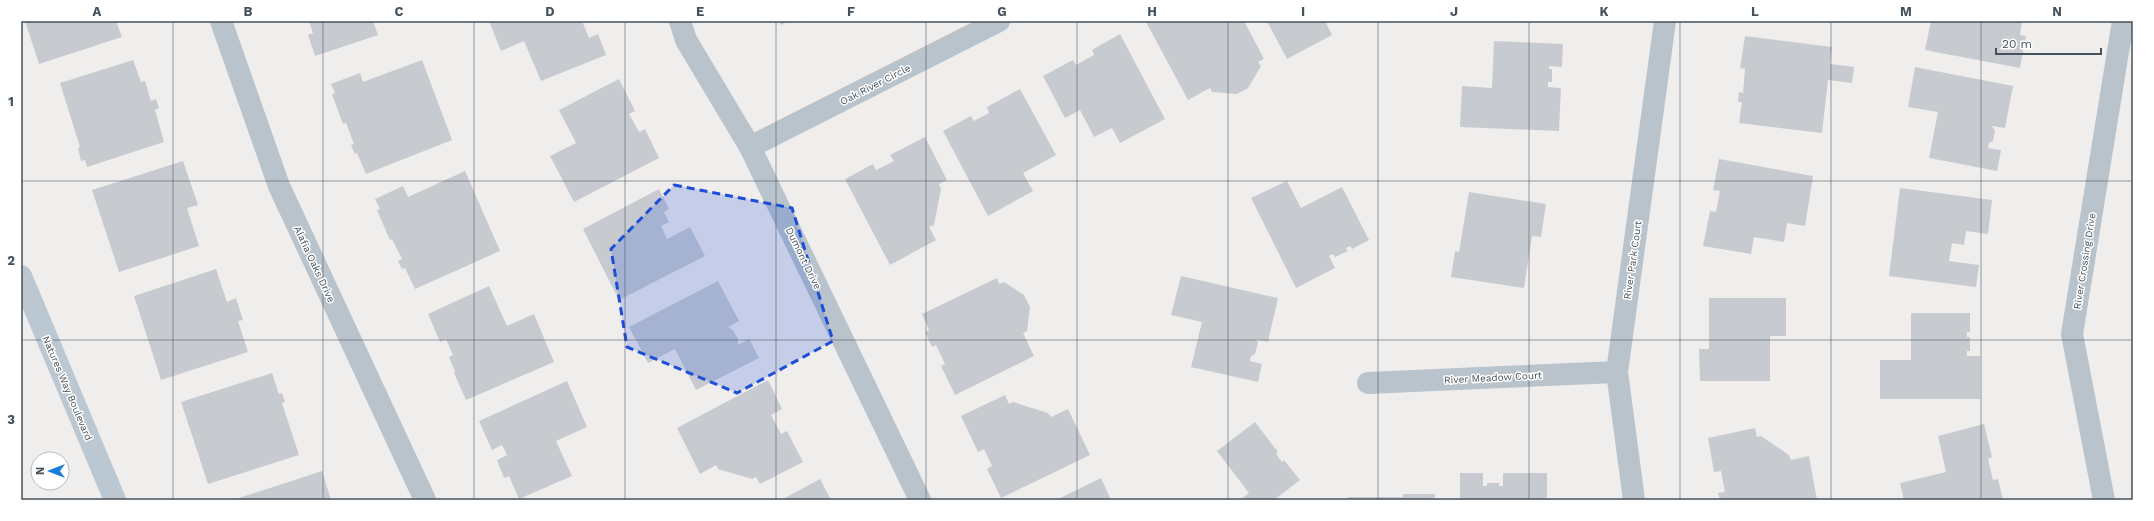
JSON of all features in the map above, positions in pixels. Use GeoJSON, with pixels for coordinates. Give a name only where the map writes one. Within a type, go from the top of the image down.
{"type":"FeatureCollection","features":[{"type":"Feature","properties":{"kind":"street","name":"Alafia Oaks Drive"},"geometry":{"type":"LineString","coordinates":[[221,21],[279,186],[425,500]]}},
{"type":"Feature","properties":{"kind":"street","name":"Dumont Drive"},"geometry":{"type":"LineString","coordinates":[[680,21],[686,40],[750,147],[920,500]]}},
{"type":"Feature","properties":{"kind":"street","name":"Oak River Circle"},"geometry":{"type":"LineString","coordinates":[[750,147],[999,21]]}},
{"type":"Feature","properties":{"kind":"street","name":"River Park Court"},"geometry":{"type":"LineString","coordinates":[[1634,500],[1617,372],[1665,21]]}},
{"type":"Feature","properties":{"kind":"street","name":"River Crossing Drive"},"geometry":{"type":"LineString","coordinates":[[2104,500],[2072,334],[2123,21]]}},
{"type":"Feature","properties":{"kind":"street","name":"Natures Way Boulevard"},"geometry":{"type":"LineString","coordinates":[[21,276],[116,500]]}},
{"type":"Feature","properties":{"kind":"street","name":"River Meadow Court"},"geometry":{"type":"LineString","coordinates":[[1368,383],[1617,372]]}},
{"type":"Feature","properties":{"kind":"highlighted area"},"geometry":{"type":"Polygon","coordinates":[[[674,185],[792,208],[833,341],[737,393],[627,347],[611,249],[674,185]]]}},
{"type":"Feature","properties":{"kind":"building"},"geometry":{"type":"Polygon","coordinates":[[[25,21],[116,21],[122,37],[39,64],[25,21]]]}},
{"type":"Feature","properties":{"kind":"building"},"geometry":{"type":"Polygon","coordinates":[[[309,21],[373,21],[378,35],[315,56],[308,35],[313,33],[309,21]]]}},
{"type":"Feature","properties":{"kind":"building"},"geometry":{"type":"Polygon","coordinates":[[[489,21],[582,21],[589,38],[598,34],[606,55],[541,81],[524,41],[501,51],[489,21]]]}},
{"type":"Feature","properties":{"kind":"building"},"geometry":{"type":"Polygon","coordinates":[[[779,21],[789,21],[781,25],[779,21]]]}},
{"type":"Feature","properties":{"kind":"building"},"geometry":{"type":"Polygon","coordinates":[[[1244,21],[1264,59],[1258,62],[1261,66],[1248,88],[1237,94],[1212,92],[1210,88],[1188,100],[1146,22],[1244,21]]]}},
{"type":"Feature","properties":{"kind":"building"},"geometry":{"type":"Polygon","coordinates":[[[1267,21],[1325,21],[1332,35],[1287,59],[1267,21]]]}},
{"type":"Feature","properties":{"kind":"building"},"geometry":{"type":"Polygon","coordinates":[[[1931,21],[2022,21],[2020,35],[2026,36],[2020,68],[1925,50],[1931,21]]]}},
{"type":"Feature","properties":{"kind":"building"},"geometry":{"type":"Polygon","coordinates":[[[1120,34],[1165,119],[1120,143],[1112,128],[1094,137],[1080,110],[1065,118],[1043,76],[1073,60],[1076,65],[1094,55],[1092,50],[1120,34]]]}},
{"type":"Feature","properties":{"kind":"building"},"geometry":{"type":"Polygon","coordinates":[[[1745,36],[1832,47],[1830,64],[1854,67],[1852,83],[1828,80],[1822,133],[1739,123],[1742,102],[1738,102],[1739,92],[1743,93],[1745,69],[1740,68],[1745,36]]]}},
{"type":"Feature","properties":{"kind":"building"},"geometry":{"type":"Polygon","coordinates":[[[1494,41],[1563,44],[1562,67],[1549,66],[1549,69],[1552,69],[1552,82],[1548,82],[1548,87],[1561,88],[1559,131],[1460,127],[1462,86],[1492,88],[1494,41]]]}},
{"type":"Feature","properties":{"kind":"building"},"geometry":{"type":"Polygon","coordinates":[[[133,60],[141,82],[145,81],[151,101],[156,99],[159,108],[155,110],[164,142],[87,167],[85,160],[81,161],[78,148],[80,147],[60,83],[133,60]]]}},
{"type":"Feature","properties":{"kind":"building"},"geometry":{"type":"Polygon","coordinates":[[[422,60],[452,140],[366,174],[357,153],[355,154],[351,145],[354,144],[346,123],[343,124],[332,94],[335,93],[331,84],[360,73],[363,82],[422,60]]]}},
{"type":"Feature","properties":{"kind":"building"},"geometry":{"type":"Polygon","coordinates":[[[1915,67],[2013,86],[2005,128],[1992,126],[1995,131],[1993,141],[1989,143],[1988,148],[2001,150],[1997,171],[1929,158],[1938,112],[1908,107],[1915,67]]]}},
{"type":"Feature","properties":{"kind":"building"},"geometry":{"type":"Polygon","coordinates":[[[619,79],[635,111],[629,114],[639,132],[645,129],[659,158],[574,202],[550,156],[576,143],[559,110],[619,79]]]}},
{"type":"Feature","properties":{"kind":"building"},"geometry":{"type":"Polygon","coordinates":[[[1020,89],[1056,155],[1023,173],[1033,191],[988,216],[943,131],[971,116],[974,121],[989,113],[987,107],[1020,89]]]}},
{"type":"Feature","properties":{"kind":"building"},"geometry":{"type":"Polygon","coordinates":[[[925,137],[947,180],[939,184],[941,189],[934,225],[929,227],[936,240],[890,265],[845,179],[873,164],[876,170],[894,161],[890,155],[925,137]]]}},
{"type":"Feature","properties":{"kind":"building"},"geometry":{"type":"Polygon","coordinates":[[[1719,159],[1813,176],[1805,226],[1787,223],[1784,242],[1754,237],[1751,254],[1703,246],[1710,211],[1716,212],[1720,191],[1713,190],[1719,159]]]}},
{"type":"Feature","properties":{"kind":"building"},"geometry":{"type":"Polygon","coordinates":[[[183,161],[198,205],[187,208],[199,246],[119,272],[92,190],[183,161]]]}},
{"type":"Feature","properties":{"kind":"building"},"geometry":{"type":"Polygon","coordinates":[[[465,171],[500,251],[415,289],[405,268],[402,269],[398,261],[402,259],[392,239],[390,240],[377,210],[380,209],[375,199],[403,186],[408,197],[465,171]]]}},
{"type":"Feature","properties":{"kind":"building"},"geometry":{"type":"Polygon","coordinates":[[[1287,181],[1301,208],[1342,187],[1369,240],[1352,249],[1350,246],[1346,248],[1348,251],[1335,257],[1333,254],[1329,256],[1335,268],[1296,288],[1251,198],[1287,181]]]}},
{"type":"Feature","properties":{"kind":"building"},"geometry":{"type":"Polygon","coordinates":[[[1900,188],[1992,200],[1988,234],[1966,231],[1964,245],[1952,243],[1949,261],[1979,265],[1976,287],[1889,276],[1900,188]]]}},
{"type":"Feature","properties":{"kind":"building"},"geometry":{"type":"Polygon","coordinates":[[[659,189],[669,209],[664,212],[669,222],[661,226],[667,239],[690,227],[705,256],[619,300],[583,229],[659,189]]]}},
{"type":"Feature","properties":{"kind":"building"},"geometry":{"type":"Polygon","coordinates":[[[1469,192],[1546,204],[1541,237],[1532,236],[1524,288],[1451,277],[1455,251],[1459,252],[1469,192]]]}},
{"type":"Feature","properties":{"kind":"building"},"geometry":{"type":"Polygon","coordinates":[[[216,269],[227,302],[236,298],[243,320],[238,321],[248,352],[161,380],[134,296],[216,269]]]}},
{"type":"Feature","properties":{"kind":"building"},"geometry":{"type":"Polygon","coordinates":[[[1181,276],[1278,298],[1268,342],[1255,339],[1258,342],[1255,354],[1251,356],[1250,361],[1262,364],[1258,382],[1191,367],[1202,322],[1171,315],[1181,276]]]}},
{"type":"Feature","properties":{"kind":"building"},"geometry":{"type":"Polygon","coordinates":[[[997,278],[999,284],[1004,282],[1024,295],[1030,307],[1027,331],[1023,333],[1034,356],[955,395],[941,366],[945,364],[936,345],[932,347],[925,332],[929,330],[922,314],[997,278]]]}},
{"type":"Feature","properties":{"kind":"building"},"geometry":{"type":"Polygon","coordinates":[[[718,281],[739,321],[728,327],[733,330],[738,339],[738,345],[749,339],[759,358],[696,390],[675,349],[648,363],[629,327],[718,281]]]}},
{"type":"Feature","properties":{"kind":"building"},"geometry":{"type":"Polygon","coordinates":[[[489,286],[507,326],[534,314],[554,362],[466,400],[454,373],[455,372],[449,357],[453,355],[446,339],[440,342],[428,314],[489,286]]]}},
{"type":"Feature","properties":{"kind":"building"},"geometry":{"type":"Polygon","coordinates":[[[1709,298],[1786,298],[1786,336],[1770,336],[1770,381],[1700,381],[1699,349],[1709,349],[1709,298]]]}},
{"type":"Feature","properties":{"kind":"building"},"geometry":{"type":"Polygon","coordinates":[[[1911,313],[1970,313],[1970,332],[1967,332],[1967,337],[1970,337],[1970,351],[1967,351],[1967,356],[1980,356],[1980,399],[1880,399],[1880,360],[1911,360],[1911,313]]]}},
{"type":"Feature","properties":{"kind":"building"},"geometry":{"type":"Polygon","coordinates":[[[272,373],[279,394],[282,393],[285,402],[282,403],[299,455],[208,484],[181,402],[272,373]]]}},
{"type":"Feature","properties":{"kind":"building"},"geometry":{"type":"Polygon","coordinates":[[[768,380],[782,409],[771,415],[781,434],[787,431],[803,462],[760,484],[756,477],[752,479],[718,469],[716,465],[700,474],[677,428],[768,380]]]}},
{"type":"Feature","properties":{"kind":"building"},"geometry":{"type":"Polygon","coordinates":[[[567,381],[587,427],[556,441],[572,476],[519,499],[509,476],[504,478],[497,460],[507,455],[502,445],[492,450],[479,421],[567,381]]]}},
{"type":"Feature","properties":{"kind":"building"},"geometry":{"type":"Polygon","coordinates":[[[1005,395],[1009,404],[1013,402],[1048,413],[1051,417],[1068,409],[1090,455],[1001,498],[987,469],[992,466],[984,449],[978,452],[961,416],[1005,395]]]}},
{"type":"Feature","properties":{"kind":"building"},"geometry":{"type":"Polygon","coordinates":[[[1255,422],[1278,452],[1276,454],[1282,462],[1284,460],[1300,480],[1274,500],[1240,500],[1249,493],[1217,451],[1255,422]]]}},
{"type":"Feature","properties":{"kind":"building"},"geometry":{"type":"Polygon","coordinates":[[[1984,424],[1992,457],[1988,459],[1993,480],[1998,479],[2003,500],[1904,500],[1900,483],[1946,472],[1938,436],[1984,424]]]}},
{"type":"Feature","properties":{"kind":"building"},"geometry":{"type":"Polygon","coordinates":[[[1755,428],[1757,437],[1761,436],[1789,455],[1791,460],[1809,456],[1817,500],[1720,500],[1718,493],[1725,492],[1721,471],[1714,472],[1708,438],[1755,428]]]}},
{"type":"Feature","properties":{"kind":"building"},"geometry":{"type":"Polygon","coordinates":[[[322,471],[331,500],[233,500],[322,471]]]}},
{"type":"Feature","properties":{"kind":"building"},"geometry":{"type":"Polygon","coordinates":[[[1460,473],[1483,473],[1483,486],[1487,486],[1487,483],[1499,483],[1499,486],[1503,486],[1503,473],[1547,473],[1547,500],[1460,500],[1460,473]]]}},
{"type":"Feature","properties":{"kind":"building"},"geometry":{"type":"Polygon","coordinates":[[[1101,478],[1111,500],[1056,500],[1101,478]]]}},
{"type":"Feature","properties":{"kind":"building"},"geometry":{"type":"Polygon","coordinates":[[[820,479],[831,500],[781,500],[820,479]]]}},
{"type":"Feature","properties":{"kind":"building"},"geometry":{"type":"Polygon","coordinates":[[[1403,494],[1435,494],[1435,500],[1348,500],[1348,497],[1403,497],[1403,494]]]}}]}
